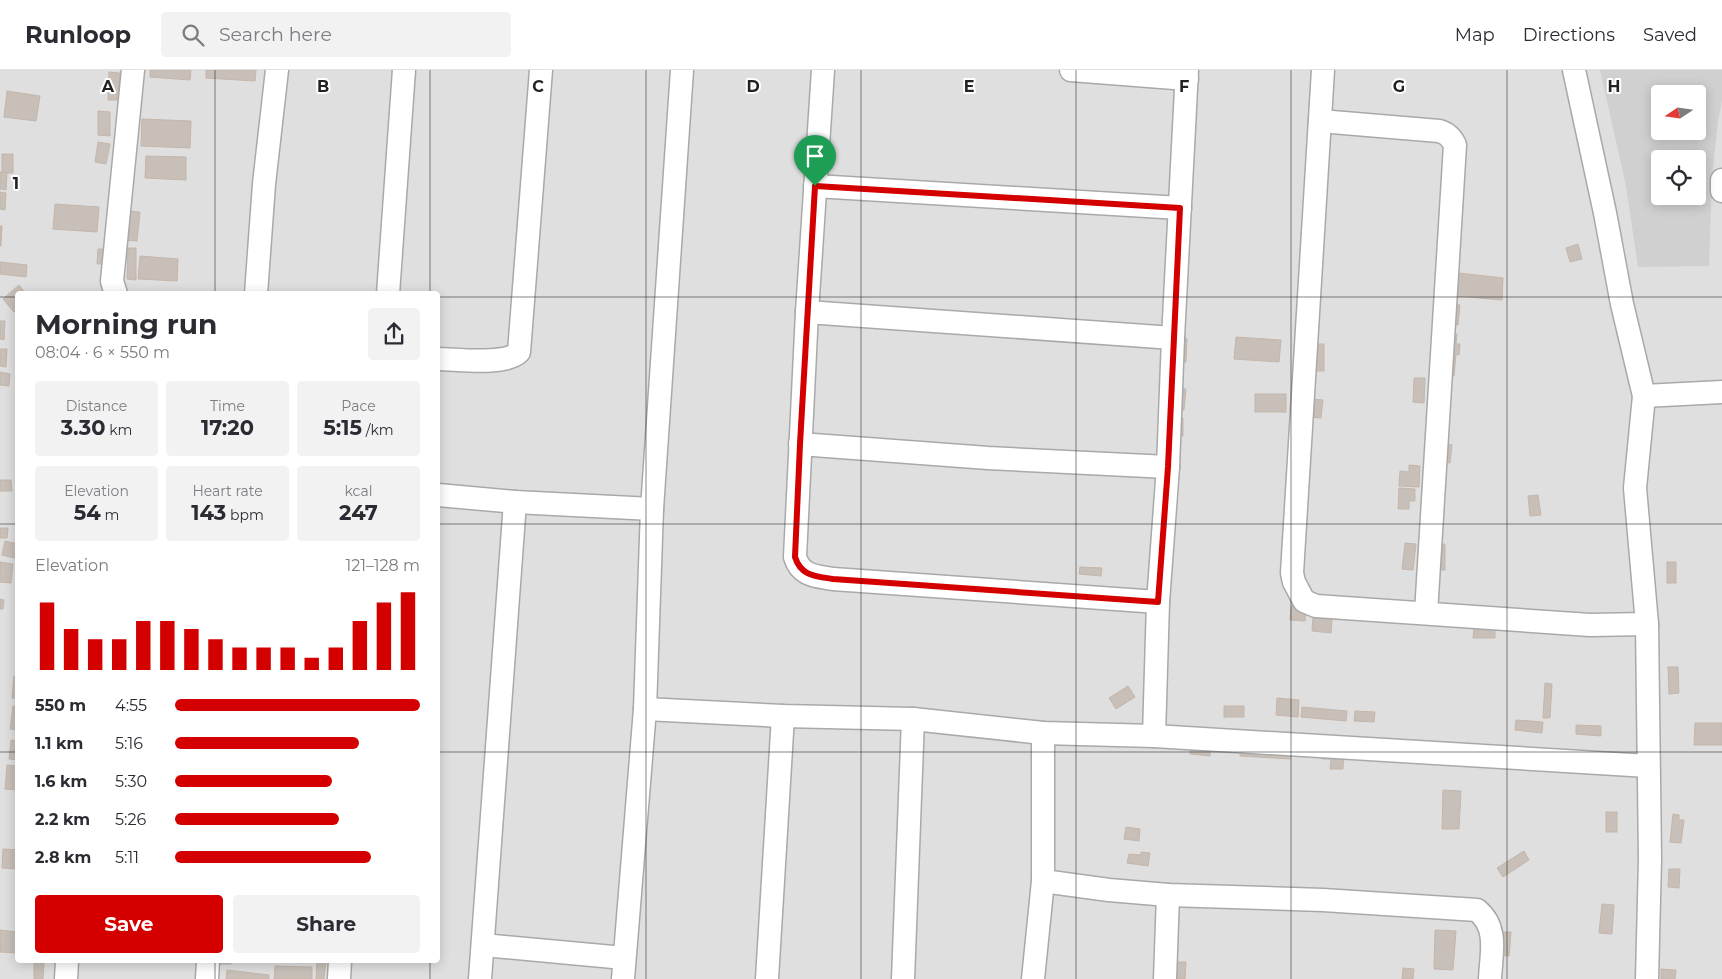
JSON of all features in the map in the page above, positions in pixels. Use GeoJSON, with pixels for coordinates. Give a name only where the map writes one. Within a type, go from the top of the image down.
{"type":"FeatureCollection","features":[{"type":"Feature","properties":{"kind":"street"},"geometry":{"type":"LineString","coordinates":[[115,291],[112,281],[133,70]]}},
{"type":"Feature","properties":{"kind":"street"},"geometry":{"type":"LineString","coordinates":[[256,291],[264,184],[277,70]]}},
{"type":"Feature","properties":{"kind":"street"},"geometry":{"type":"LineString","coordinates":[[388,291],[404,70]]}},
{"type":"Feature","properties":{"kind":"street"},"geometry":{"type":"LineString","coordinates":[[440,359],[495,360],[514,357],[519,352],[541,70]]}},
{"type":"Feature","properties":{"kind":"street"},"geometry":{"type":"LineString","coordinates":[[483,946],[623,969],[645,709],[652,509],[682,70]]}},
{"type":"Feature","properties":{"kind":"street"},"geometry":{"type":"LineString","coordinates":[[823,70],[800,444],[795,557],[797,565],[804,572],[833,579],[1158,602]]}},
{"type":"Feature","properties":{"kind":"street"},"geometry":{"type":"LineString","coordinates":[[1070,70],[1187,75],[1168,467],[1158,602],[1154,736]]}},
{"type":"Feature","properties":{"kind":"street"},"geometry":{"type":"LineString","coordinates":[[1323,70],[1292,574],[1304,601],[1316,606],[1590,625],[1647,624]]}},
{"type":"Feature","properties":{"kind":"street"},"geometry":{"type":"LineString","coordinates":[[1574,70],[1605,213],[1622,304],[1644,396],[1635,488],[1647,624],[1650,859],[1647,979]]}},
{"type":"Feature","properties":{"kind":"street"},"geometry":{"type":"LineString","coordinates":[[1320,121],[1439,130],[1452,139],[1455,145],[1426,613]]}},
{"type":"Feature","properties":{"kind":"street"},"geometry":{"type":"LineString","coordinates":[[1722,180],[1722,191]]}},
{"type":"Feature","properties":{"kind":"street"},"geometry":{"type":"LineString","coordinates":[[815,186],[1180,208]]}},
{"type":"Feature","properties":{"kind":"street"},"geometry":{"type":"LineString","coordinates":[[807,312],[1173,338]]}},
{"type":"Feature","properties":{"kind":"street"},"geometry":{"type":"LineString","coordinates":[[1644,396],[1722,392]]}},
{"type":"Feature","properties":{"kind":"street"},"geometry":{"type":"LineString","coordinates":[[800,444],[988,458],[1168,467]]}},
{"type":"Feature","properties":{"kind":"street"},"geometry":{"type":"LineString","coordinates":[[440,494],[515,502],[652,509]]}},
{"type":"Feature","properties":{"kind":"street"},"geometry":{"type":"LineString","coordinates":[[480,979],[515,502]]}},
{"type":"Feature","properties":{"kind":"street"},"geometry":{"type":"LineString","coordinates":[[645,709],[783,716],[913,718],[1042,733],[1154,736],[1648,766]]}},
{"type":"Feature","properties":{"kind":"street"},"geometry":{"type":"LineString","coordinates":[[767,979],[783,716]]}},
{"type":"Feature","properties":{"kind":"street"},"geometry":{"type":"LineString","coordinates":[[903,979],[913,718]]}},
{"type":"Feature","properties":{"kind":"street"},"geometry":{"type":"LineString","coordinates":[[1033,979],[1043,881],[1042,733]]}},
{"type":"Feature","properties":{"kind":"street"},"geometry":{"type":"LineString","coordinates":[[1043,881],[1109,890],[1168,895],[1323,900],[1476,910],[1483,915],[1492,933],[1490,979]]}},
{"type":"Feature","properties":{"kind":"street"},"geometry":{"type":"LineString","coordinates":[[1165,979],[1168,895]]}},
{"type":"Feature","properties":{"kind":"street"},"geometry":{"type":"LineString","coordinates":[[66,979],[67,963]]}},
{"type":"Feature","properties":{"kind":"street"},"geometry":{"type":"LineString","coordinates":[[207,979],[208,963]]}},
{"type":"Feature","properties":{"kind":"street"},"geometry":{"type":"LineString","coordinates":[[339,979],[340,963]]}},
{"type":"Feature","properties":{"kind":"shaded area"},"geometry":{"type":"Polygon","coordinates":[[[0,70],[1722,70],[1722,979],[0,979],[0,70]]]}},
{"type":"Feature","properties":{"kind":"shaded area"},"geometry":{"type":"Polygon","coordinates":[[[1600,70],[1722,70],[1722,100],[1712,176],[1709,266],[1638,267],[1626,186],[1600,70]]]}},
{"type":"Feature","properties":{"kind":"building"},"geometry":{"type":"Polygon","coordinates":[[[150,70],[191,70],[190,80],[150,77],[150,70]]]}},
{"type":"Feature","properties":{"kind":"building"},"geometry":{"type":"Polygon","coordinates":[[[206,70],[256,70],[255,81],[206,78],[206,70]]]}},
{"type":"Feature","properties":{"kind":"building"},"geometry":{"type":"Polygon","coordinates":[[[109,72],[120,73],[118,100],[108,100],[109,72]]]}},
{"type":"Feature","properties":{"kind":"building"},"geometry":{"type":"Polygon","coordinates":[[[7,91],[40,96],[36,121],[4,117],[7,91]]]}},
{"type":"Feature","properties":{"kind":"building"},"geometry":{"type":"Polygon","coordinates":[[[98,111],[110,112],[110,136],[98,135],[98,111]]]}},
{"type":"Feature","properties":{"kind":"building"},"geometry":{"type":"Polygon","coordinates":[[[142,119],[191,121],[190,148],[141,146],[142,119]]]}},
{"type":"Feature","properties":{"kind":"building"},"geometry":{"type":"Polygon","coordinates":[[[98,142],[110,144],[106,164],[95,162],[98,142]]]}},
{"type":"Feature","properties":{"kind":"building"},"geometry":{"type":"Polygon","coordinates":[[[2,154],[13,154],[13,173],[2,173],[2,154]]]}},
{"type":"Feature","properties":{"kind":"building"},"geometry":{"type":"Polygon","coordinates":[[[146,156],[186,157],[186,180],[145,178],[146,156]]]}},
{"type":"Feature","properties":{"kind":"building"},"geometry":{"type":"Polygon","coordinates":[[[0,172],[7,173],[6,190],[0,189],[0,172]]]}},
{"type":"Feature","properties":{"kind":"building"},"geometry":{"type":"Polygon","coordinates":[[[0,192],[6,193],[5,210],[0,209],[0,192]]]}},
{"type":"Feature","properties":{"kind":"building"},"geometry":{"type":"Polygon","coordinates":[[[55,204],[99,207],[97,232],[53,229],[55,204]]]}},
{"type":"Feature","properties":{"kind":"building"},"geometry":{"type":"Polygon","coordinates":[[[128,211],[140,212],[137,241],[125,240],[128,211]]]}},
{"type":"Feature","properties":{"kind":"building"},"geometry":{"type":"Polygon","coordinates":[[[0,226],[2,226],[1,246],[0,246],[0,226]]]}},
{"type":"Feature","properties":{"kind":"building"},"geometry":{"type":"Polygon","coordinates":[[[1578,244],[1582,259],[1570,262],[1566,248],[1578,244]]]}},
{"type":"Feature","properties":{"kind":"building"},"geometry":{"type":"Polygon","coordinates":[[[128,248],[136,248],[136,280],[127,279],[128,248]]]}},
{"type":"Feature","properties":{"kind":"building"},"geometry":{"type":"Polygon","coordinates":[[[98,249],[107,249],[106,264],[97,264],[98,249]]]}},
{"type":"Feature","properties":{"kind":"building"},"geometry":{"type":"Polygon","coordinates":[[[140,256],[178,259],[177,281],[138,279],[140,256]]]}},
{"type":"Feature","properties":{"kind":"building"},"geometry":{"type":"Polygon","coordinates":[[[0,262],[27,265],[26,277],[0,274],[0,262]]]}},
{"type":"Feature","properties":{"kind":"building"},"geometry":{"type":"Polygon","coordinates":[[[1458,273],[1503,278],[1502,300],[1456,296],[1458,273]]]}},
{"type":"Feature","properties":{"kind":"building"},"geometry":{"type":"Polygon","coordinates":[[[19,285],[24,291],[15,291],[14,312],[3,299],[19,285]]]}},
{"type":"Feature","properties":{"kind":"building"},"geometry":{"type":"Polygon","coordinates":[[[1449,303],[1460,305],[1458,325],[1447,324],[1449,303]]]}},
{"type":"Feature","properties":{"kind":"building"},"geometry":{"type":"Polygon","coordinates":[[[0,321],[5,321],[4,340],[0,339],[0,321]]]}},
{"type":"Feature","properties":{"kind":"building"},"geometry":{"type":"Polygon","coordinates":[[[1448,333],[1457,334],[1456,344],[1460,344],[1459,355],[1456,354],[1454,376],[1444,375],[1448,333]]]}},
{"type":"Feature","properties":{"kind":"building"},"geometry":{"type":"Polygon","coordinates":[[[1236,337],[1281,340],[1279,362],[1234,359],[1236,337]]]}},
{"type":"Feature","properties":{"kind":"building"},"geometry":{"type":"Polygon","coordinates":[[[1178,339],[1187,339],[1186,362],[1176,361],[1178,339]]]}},
{"type":"Feature","properties":{"kind":"building"},"geometry":{"type":"Polygon","coordinates":[[[1313,344],[1324,344],[1324,371],[1313,371],[1313,344]]]}},
{"type":"Feature","properties":{"kind":"building"},"geometry":{"type":"Polygon","coordinates":[[[0,349],[7,349],[6,367],[0,366],[0,349]]]}},
{"type":"Feature","properties":{"kind":"building"},"geometry":{"type":"Polygon","coordinates":[[[0,372],[10,374],[9,386],[0,385],[0,372]]]}},
{"type":"Feature","properties":{"kind":"building"},"geometry":{"type":"Polygon","coordinates":[[[1414,378],[1425,378],[1424,403],[1413,402],[1414,378]]]}},
{"type":"Feature","properties":{"kind":"building"},"geometry":{"type":"Polygon","coordinates":[[[1175,388],[1186,389],[1184,410],[1173,410],[1175,388]]]}},
{"type":"Feature","properties":{"kind":"building"},"geometry":{"type":"Polygon","coordinates":[[[1255,394],[1286,394],[1286,412],[1255,412],[1255,394]]]}},
{"type":"Feature","properties":{"kind":"building"},"geometry":{"type":"Polygon","coordinates":[[[1312,399],[1323,400],[1321,418],[1310,417],[1312,399]]]}},
{"type":"Feature","properties":{"kind":"building"},"geometry":{"type":"Polygon","coordinates":[[[1175,418],[1183,418],[1183,436],[1174,435],[1175,418]]]}},
{"type":"Feature","properties":{"kind":"building"},"geometry":{"type":"Polygon","coordinates":[[[1442,444],[1452,445],[1450,463],[1440,462],[1442,444]]]}},
{"type":"Feature","properties":{"kind":"building"},"geometry":{"type":"Polygon","coordinates":[[[1409,465],[1420,466],[1419,487],[1399,486],[1400,471],[1409,472],[1409,465]]]}},
{"type":"Feature","properties":{"kind":"building"},"geometry":{"type":"Polygon","coordinates":[[[0,480],[11,480],[12,491],[0,491],[0,480]]]}},
{"type":"Feature","properties":{"kind":"building"},"geometry":{"type":"Polygon","coordinates":[[[1399,488],[1415,489],[1415,501],[1409,501],[1409,509],[1398,509],[1399,488]]]}},
{"type":"Feature","properties":{"kind":"building"},"geometry":{"type":"Polygon","coordinates":[[[1538,495],[1541,515],[1530,516],[1528,496],[1538,495]]]}},
{"type":"Feature","properties":{"kind":"building"},"geometry":{"type":"Polygon","coordinates":[[[0,528],[8,528],[7,538],[0,538],[0,528]]]}},
{"type":"Feature","properties":{"kind":"building"},"geometry":{"type":"Polygon","coordinates":[[[5,541],[15,543],[15,558],[2,555],[5,541]]]}},
{"type":"Feature","properties":{"kind":"building"},"geometry":{"type":"Polygon","coordinates":[[[1405,543],[1416,544],[1413,570],[1402,569],[1405,543]]]}},
{"type":"Feature","properties":{"kind":"building"},"geometry":{"type":"Polygon","coordinates":[[[1434,544],[1445,544],[1445,570],[1435,570],[1434,544]]]}},
{"type":"Feature","properties":{"kind":"building"},"geometry":{"type":"Polygon","coordinates":[[[0,562],[13,564],[11,583],[0,582],[0,562]]]}},
{"type":"Feature","properties":{"kind":"building"},"geometry":{"type":"Polygon","coordinates":[[[1667,562],[1676,562],[1676,583],[1667,583],[1667,562]]]}},
{"type":"Feature","properties":{"kind":"building"},"geometry":{"type":"Polygon","coordinates":[[[1080,567],[1102,568],[1101,576],[1079,574],[1080,567]]]}},
{"type":"Feature","properties":{"kind":"building"},"geometry":{"type":"Polygon","coordinates":[[[0,599],[4,600],[3,609],[0,609],[0,599]]]}},
{"type":"Feature","properties":{"kind":"building"},"geometry":{"type":"Polygon","coordinates":[[[1291,606],[1306,607],[1305,621],[1290,620],[1291,606]]]}},
{"type":"Feature","properties":{"kind":"building"},"geometry":{"type":"Polygon","coordinates":[[[1313,617],[1332,619],[1331,633],[1312,631],[1313,617]]]}},
{"type":"Feature","properties":{"kind":"building"},"geometry":{"type":"Polygon","coordinates":[[[1474,629],[1495,629],[1495,638],[1473,638],[1474,629]]]}},
{"type":"Feature","properties":{"kind":"building"},"geometry":{"type":"Polygon","coordinates":[[[1668,667],[1678,667],[1679,693],[1669,694],[1668,667]]]}},
{"type":"Feature","properties":{"kind":"building"},"geometry":{"type":"Polygon","coordinates":[[[14,676],[15,676],[15,698],[12,698],[14,676]]]}},
{"type":"Feature","properties":{"kind":"building"},"geometry":{"type":"Polygon","coordinates":[[[1545,683],[1552,684],[1550,718],[1543,718],[1545,683]]]}},
{"type":"Feature","properties":{"kind":"building"},"geometry":{"type":"Polygon","coordinates":[[[1128,686],[1135,697],[1116,709],[1109,698],[1128,686]]]}},
{"type":"Feature","properties":{"kind":"building"},"geometry":{"type":"Polygon","coordinates":[[[1277,698],[1299,700],[1298,717],[1276,715],[1277,698]]]}},
{"type":"Feature","properties":{"kind":"building"},"geometry":{"type":"Polygon","coordinates":[[[13,706],[15,706],[15,730],[10,729],[13,706]]]}},
{"type":"Feature","properties":{"kind":"building"},"geometry":{"type":"Polygon","coordinates":[[[1224,706],[1244,706],[1244,717],[1224,717],[1224,706]]]}},
{"type":"Feature","properties":{"kind":"building"},"geometry":{"type":"Polygon","coordinates":[[[1302,707],[1347,711],[1346,721],[1301,717],[1302,707]]]}},
{"type":"Feature","properties":{"kind":"building"},"geometry":{"type":"Polygon","coordinates":[[[1355,711],[1375,712],[1374,722],[1354,721],[1355,711]]]}},
{"type":"Feature","properties":{"kind":"building"},"geometry":{"type":"Polygon","coordinates":[[[1516,720],[1543,722],[1542,733],[1515,730],[1516,720]]]}},
{"type":"Feature","properties":{"kind":"building"},"geometry":{"type":"Polygon","coordinates":[[[1695,723],[1722,723],[1722,745],[1694,745],[1695,723]]]}},
{"type":"Feature","properties":{"kind":"building"},"geometry":{"type":"Polygon","coordinates":[[[1576,725],[1601,726],[1601,736],[1576,734],[1576,725]]]}},
{"type":"Feature","properties":{"kind":"building"},"geometry":{"type":"Polygon","coordinates":[[[11,740],[15,741],[15,760],[9,759],[11,740]]]}},
{"type":"Feature","properties":{"kind":"building"},"geometry":{"type":"Polygon","coordinates":[[[1191,744],[1211,745],[1210,756],[1190,754],[1191,744]]]}},
{"type":"Feature","properties":{"kind":"building"},"geometry":{"type":"Polygon","coordinates":[[[1240,747],[1290,750],[1290,759],[1240,756],[1240,747]]]}},
{"type":"Feature","properties":{"kind":"building"},"geometry":{"type":"Polygon","coordinates":[[[1323,749],[1344,750],[1343,769],[1330,769],[1331,759],[1322,759],[1323,749]]]}},
{"type":"Feature","properties":{"kind":"building"},"geometry":{"type":"Polygon","coordinates":[[[7,765],[15,766],[15,790],[5,789],[7,765]]]}},
{"type":"Feature","properties":{"kind":"building"},"geometry":{"type":"Polygon","coordinates":[[[1443,790],[1461,791],[1459,829],[1442,829],[1443,790]]]}},
{"type":"Feature","properties":{"kind":"building"},"geometry":{"type":"Polygon","coordinates":[[[1606,812],[1617,812],[1617,832],[1606,832],[1606,812]]]}},
{"type":"Feature","properties":{"kind":"building"},"geometry":{"type":"Polygon","coordinates":[[[1673,814],[1679,815],[1679,820],[1684,820],[1681,843],[1670,842],[1673,814]]]}},
{"type":"Feature","properties":{"kind":"building"},"geometry":{"type":"Polygon","coordinates":[[[1126,827],[1140,829],[1139,841],[1124,839],[1126,827]]]}},
{"type":"Feature","properties":{"kind":"building"},"geometry":{"type":"Polygon","coordinates":[[[3,849],[15,850],[15,869],[2,868],[3,849]]]}},
{"type":"Feature","properties":{"kind":"building"},"geometry":{"type":"Polygon","coordinates":[[[1524,851],[1529,860],[1503,877],[1497,868],[1524,851]]]}},
{"type":"Feature","properties":{"kind":"building"},"geometry":{"type":"Polygon","coordinates":[[[1141,852],[1150,853],[1148,866],[1127,863],[1129,854],[1141,855],[1141,852]]]}},
{"type":"Feature","properties":{"kind":"building"},"geometry":{"type":"Polygon","coordinates":[[[1669,869],[1680,869],[1679,888],[1668,887],[1669,869]]]}},
{"type":"Feature","properties":{"kind":"building"},"geometry":{"type":"Polygon","coordinates":[[[1602,904],[1614,905],[1612,934],[1599,933],[1602,904]]]}},
{"type":"Feature","properties":{"kind":"building"},"geometry":{"type":"Polygon","coordinates":[[[0,930],[15,932],[15,953],[0,952],[0,930]]]}},
{"type":"Feature","properties":{"kind":"building"},"geometry":{"type":"Polygon","coordinates":[[[1435,930],[1456,931],[1453,970],[1434,969],[1435,930]]]}},
{"type":"Feature","properties":{"kind":"building"},"geometry":{"type":"Polygon","coordinates":[[[1500,932],[1511,932],[1509,956],[1499,955],[1500,932]]]}},
{"type":"Feature","properties":{"kind":"building"},"geometry":{"type":"Polygon","coordinates":[[[1175,962],[1186,962],[1185,979],[1174,979],[1175,962]]]}},
{"type":"Feature","properties":{"kind":"building"},"geometry":{"type":"Polygon","coordinates":[[[34,963],[44,963],[43,979],[34,979],[34,963]]]}},
{"type":"Feature","properties":{"kind":"building"},"geometry":{"type":"Polygon","coordinates":[[[317,963],[326,963],[324,979],[316,979],[317,963]]]}},
{"type":"Feature","properties":{"kind":"building"},"geometry":{"type":"Polygon","coordinates":[[[275,966],[312,967],[312,979],[274,979],[275,966]]]}},
{"type":"Feature","properties":{"kind":"building"},"geometry":{"type":"Polygon","coordinates":[[[1403,968],[1414,969],[1413,979],[1402,979],[1403,968]]]}},
{"type":"Feature","properties":{"kind":"building"},"geometry":{"type":"Polygon","coordinates":[[[1661,969],[1676,970],[1675,979],[1661,979],[1661,969]]]}},
{"type":"Feature","properties":{"kind":"building"},"geometry":{"type":"Polygon","coordinates":[[[227,970],[269,975],[269,979],[226,979],[227,970]]]}},
{"type":"Feature","properties":{"kind":"route"},"geometry":{"type":"LineString","coordinates":[[815,186],[1180,208],[1168,467],[1158,602],[833,579],[818,577],[804,572],[797,565],[795,557],[800,444],[815,186]]}}]}
